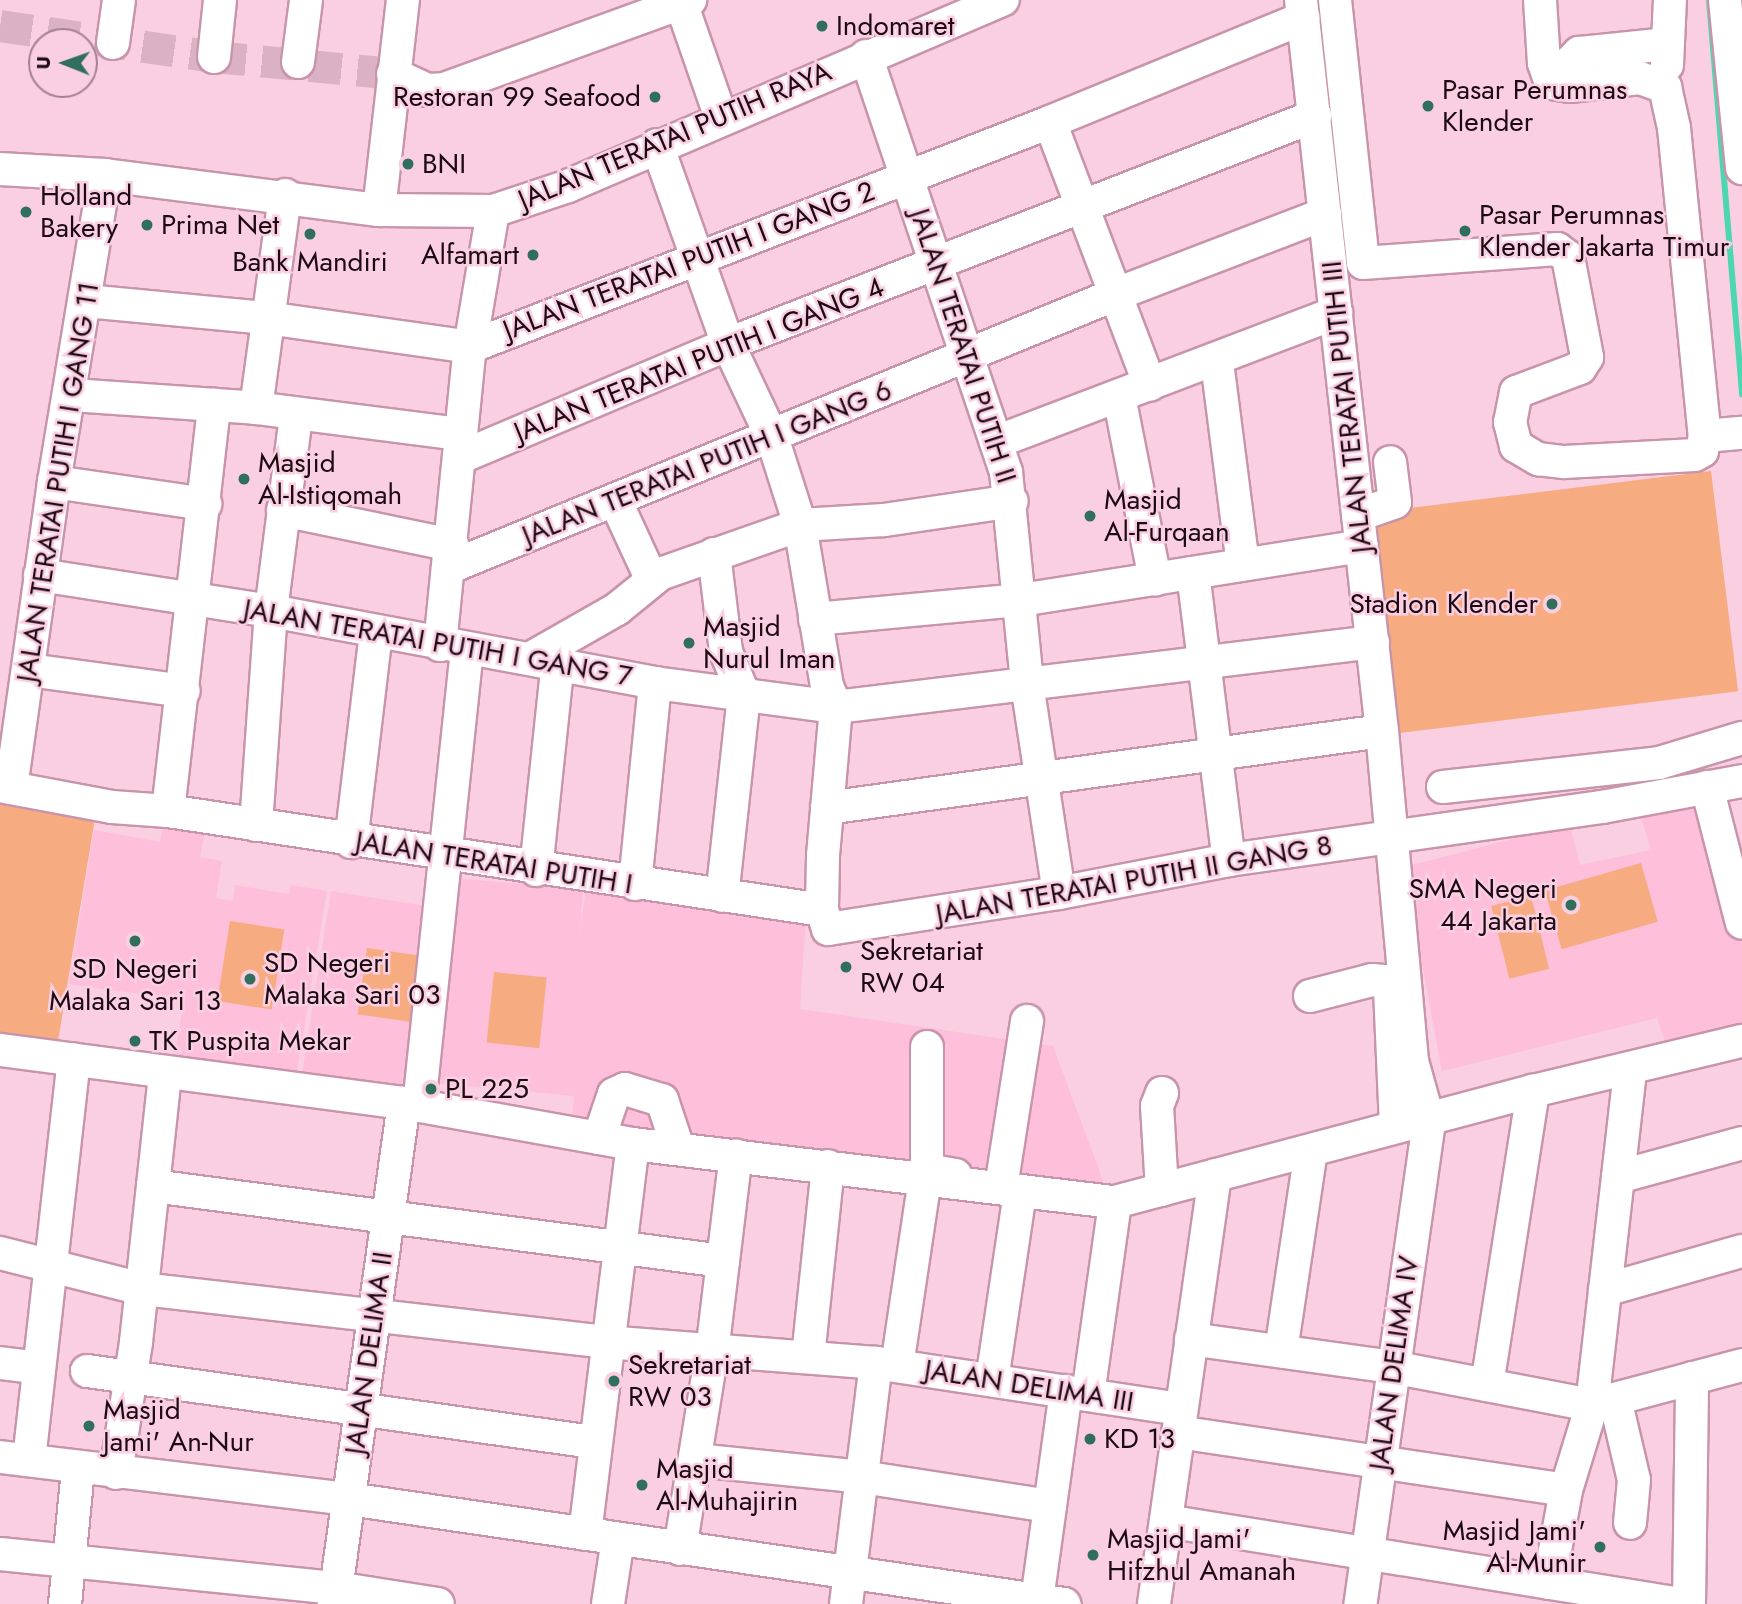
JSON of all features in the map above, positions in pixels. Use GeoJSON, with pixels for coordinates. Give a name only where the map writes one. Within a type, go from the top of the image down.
{"type":"FeatureCollection","features":[{"type":"Feature","properties":{"kind":"street"},"geometry":{"type":"LineString","coordinates":[[113,43],[119,0]]}},
{"type":"Feature","properties":{"kind":"street"},"geometry":{"type":"LineString","coordinates":[[214,57],[220,0]]}},
{"type":"Feature","properties":{"kind":"street"},"geometry":{"type":"LineString","coordinates":[[298,62],[306,0]]}},
{"type":"Feature","properties":{"kind":"street"},"geometry":{"type":"LineString","coordinates":[[379,210],[403,0]]}},
{"type":"Feature","properties":{"kind":"street"},"geometry":{"type":"LineString","coordinates":[[1335,0],[1363,263],[1557,249],[1568,257],[1587,357],[1580,368],[1516,392],[1510,422],[1516,446],[1538,459],[1564,462],[1695,455],[1726,434],[1665,87],[1670,0]]}},
{"type":"Feature","properties":{"kind":"street"},"geometry":{"type":"LineString","coordinates":[[1540,0],[1544,63],[1552,83],[1570,86],[1640,78],[1665,87]]}},
{"type":"Feature","properties":{"kind":"street"},"geometry":{"type":"LineString","coordinates":[[393,74],[413,86],[444,89],[684,1],[721,118]]}},
{"type":"Feature","properties":{"kind":"street","name":"JALAN TERATAI PUTIH RAYA"},"geometry":{"type":"LineString","coordinates":[[0,169],[106,175],[285,195],[379,210],[493,211],[568,186],[988,3]]}},
{"type":"Feature","properties":{"kind":"street","name":"JALAN TERATAI PUTIH III"},"geometry":{"type":"LineString","coordinates":[[1303,9],[1373,642],[1412,1061],[1429,1122]]}},
{"type":"Feature","properties":{"kind":"street","name":"JALAN TERATAI PUTIH I GANG 2"},"geometry":{"type":"LineString","coordinates":[[470,347],[696,256],[1050,122],[1303,9]]}},
{"type":"Feature","properties":{"kind":"street"},"geometry":{"type":"LineString","coordinates":[[1732,13],[1742,168]]}},
{"type":"Feature","properties":{"kind":"street"},"geometry":{"type":"LineString","coordinates":[[1570,86],[1570,62],[1579,53],[1667,44]]}},
{"type":"Feature","properties":{"kind":"street","name":"JALAN TERATAI PUTIH II"},"geometry":{"type":"LineString","coordinates":[[866,57],[938,264],[965,358],[996,442],[1012,501],[1027,684],[1059,893]]}},
{"type":"Feature","properties":{"kind":"street","name":"JALAN TERATAI PUTIH I GANG 4"},"geometry":{"type":"LineString","coordinates":[[461,446],[938,264],[1315,116]]}},
{"type":"Feature","properties":{"kind":"street"},"geometry":{"type":"LineString","coordinates":[[1050,122],[1150,385]]}},
{"type":"Feature","properties":{"kind":"street"},"geometry":{"type":"LineString","coordinates":[[657,145],[728,344],[772,437],[800,525],[827,686],[836,707],[827,808],[828,920]]}},
{"type":"Feature","properties":{"kind":"street","name":"JALAN TERATAI PUTIH I GANG 11"},"geometry":{"type":"LineString","coordinates":[[6,787],[29,670],[54,482],[72,395],[106,175]]}},
{"type":"Feature","properties":{"kind":"street"},"geometry":{"type":"LineString","coordinates":[[256,408],[285,195]]}},
{"type":"Feature","properties":{"kind":"street"},"geometry":{"type":"LineString","coordinates":[[453,647],[450,557],[470,347],[493,211]]}},
{"type":"Feature","properties":{"kind":"street","name":"JALAN TERATAI PUTIH I GANG 6"},"geometry":{"type":"LineString","coordinates":[[450,557],[615,499],[1114,295],[1325,214]]}},
{"type":"Feature","properties":{"kind":"street"},"geometry":{"type":"LineString","coordinates":[[86,301],[267,318],[470,347]]}},
{"type":"Feature","properties":{"kind":"street"},"geometry":{"type":"LineString","coordinates":[[996,442],[1217,362],[1336,313]]}},
{"type":"Feature","properties":{"kind":"street"},"geometry":{"type":"LineString","coordinates":[[1217,362],[1243,564]]}},
{"type":"Feature","properties":{"kind":"street"},"geometry":{"type":"LineString","coordinates":[[72,395],[256,408],[461,446]]}},
{"type":"Feature","properties":{"kind":"street"},"geometry":{"type":"LineString","coordinates":[[1119,396],[1155,579]]}},
{"type":"Feature","properties":{"kind":"street"},"geometry":{"type":"LineString","coordinates":[[168,811],[184,691],[214,405]]}},
{"type":"Feature","properties":{"kind":"street"},"geometry":{"type":"LineString","coordinates":[[256,825],[271,611],[296,415]]}},
{"type":"Feature","properties":{"kind":"street"},"geometry":{"type":"LineString","coordinates":[[1359,515],[1395,502],[1390,462]]}},
{"type":"Feature","properties":{"kind":"street"},"geometry":{"type":"LineString","coordinates":[[54,482],[205,504]]}},
{"type":"Feature","properties":{"kind":"street"},"geometry":{"type":"LineString","coordinates":[[615,499],[651,579]]}},
{"type":"Feature","properties":{"kind":"street"},"geometry":{"type":"LineString","coordinates":[[536,870],[545,660],[617,609],[651,579],[714,554],[800,525],[884,520],[1012,501]]}},
{"type":"Feature","properties":{"kind":"street"},"geometry":{"type":"LineString","coordinates":[[283,510],[450,557]]}},
{"type":"Feature","properties":{"kind":"street"},"geometry":{"type":"LineString","coordinates":[[816,619],[1021,600],[1362,546]]}},
{"type":"Feature","properties":{"kind":"street"},"geometry":{"type":"LineString","coordinates":[[714,554],[726,652],[744,695],[722,896]]}},
{"type":"Feature","properties":{"kind":"street"},"geometry":{"type":"LineString","coordinates":[[1193,573],[1229,860]]}},
{"type":"Feature","properties":{"kind":"street","name":"JALAN TERATAI PUTIH I GANG 7"},"geometry":{"type":"LineString","coordinates":[[40,575],[271,611],[453,647],[545,660],[655,683],[836,707],[1373,642]]}},
{"type":"Feature","properties":{"kind":"street"},"geometry":{"type":"LineString","coordinates":[[351,842],[376,633]]}},
{"type":"Feature","properties":{"kind":"street","name":"JALAN DELIMA II"},"geometry":{"type":"LineString","coordinates":[[335,1596],[388,1219],[411,1104],[444,855],[453,647]]}},
{"type":"Feature","properties":{"kind":"street"},"geometry":{"type":"LineString","coordinates":[[29,670],[184,691]]}},
{"type":"Feature","properties":{"kind":"street"},"geometry":{"type":"LineString","coordinates":[[635,884],[655,683]]}},
{"type":"Feature","properties":{"kind":"street"},"geometry":{"type":"LineString","coordinates":[[827,808],[1382,731]]}},
{"type":"Feature","properties":{"kind":"street"},"geometry":{"type":"LineString","coordinates":[[1443,787],[1659,763],[1742,738]]}},
{"type":"Feature","properties":{"kind":"street"},"geometry":{"type":"LineString","coordinates":[[1392,837],[1602,807],[1742,781]]}},
{"type":"Feature","properties":{"kind":"street","name":"JALAN TERATAI PUTIH I"},"geometry":{"type":"LineString","coordinates":[[6,787],[113,807],[168,811],[351,842],[722,896],[828,920]]}},
{"type":"Feature","properties":{"kind":"street"},"geometry":{"type":"LineString","coordinates":[[1707,787],[1742,923]]}},
{"type":"Feature","properties":{"kind":"street","name":"JALAN TERATAI PUTIH II GANG 8"},"geometry":{"type":"LineString","coordinates":[[828,920],[1059,893],[1229,860],[1392,837]]}},
{"type":"Feature","properties":{"kind":"street"},"geometry":{"type":"LineString","coordinates":[[1310,996],[1372,980],[1384,981],[1390,989],[1396,1127]]}},
{"type":"Feature","properties":{"kind":"street"},"geometry":{"type":"LineString","coordinates":[[992,1380],[1027,1021]]}},
{"type":"Feature","properties":{"kind":"street"},"geometry":{"type":"LineString","coordinates":[[0,1050],[165,1074],[411,1104],[633,1144],[1120,1201],[1396,1127],[1429,1122],[1533,1091],[1630,1070],[1742,1041]]}},
{"type":"Feature","properties":{"kind":"street"},"geometry":{"type":"LineString","coordinates":[[927,1047],[927,1170],[1011,1187]]}},
{"type":"Feature","properties":{"kind":"street"},"geometry":{"type":"LineString","coordinates":[[74,1060],[38,1368],[14,1459],[349,1499],[618,1539],[680,1549],[849,1589],[1051,1602],[1050,1506],[1120,1201]]}},
{"type":"Feature","properties":{"kind":"street"},"geometry":{"type":"LineString","coordinates":[[1630,1070],[1605,1290],[1604,1402],[1634,1480],[1630,1523]]}},
{"type":"Feature","properties":{"kind":"street"},"geometry":{"type":"LineString","coordinates":[[116,1473],[142,1289],[165,1074]]}},
{"type":"Feature","properties":{"kind":"street"},"geometry":{"type":"LineString","coordinates":[[599,1138],[614,1094],[625,1089],[662,1100],[678,1148]]}},
{"type":"Feature","properties":{"kind":"street"},"geometry":{"type":"LineString","coordinates":[[1487,1385],[1533,1091]]}},
{"type":"Feature","properties":{"kind":"street"},"geometry":{"type":"LineString","coordinates":[[1162,1093],[1157,1106],[1162,1190]]}},
{"type":"Feature","properties":{"kind":"street","name":"JALAN DELIMA IV"},"geometry":{"type":"LineString","coordinates":[[1360,1604],[1429,1122]]}},
{"type":"Feature","properties":{"kind":"street"},"geometry":{"type":"LineString","coordinates":[[1618,1177],[1742,1143]]}},
{"type":"Feature","properties":{"kind":"street"},"geometry":{"type":"LineString","coordinates":[[585,1534],[605,1342],[633,1144]]}},
{"type":"Feature","properties":{"kind":"street"},"geometry":{"type":"LineString","coordinates":[[1282,1351],[1311,1151]]}},
{"type":"Feature","properties":{"kind":"street"},"geometry":{"type":"LineString","coordinates":[[680,1549],[712,1352],[736,1155]]}},
{"type":"Feature","properties":{"kind":"street"},"geometry":{"type":"LineString","coordinates":[[808,1357],[828,1166]]}},
{"type":"Feature","properties":{"kind":"street"},"geometry":{"type":"LineString","coordinates":[[1154,1604],[1214,1175]]}},
{"type":"Feature","properties":{"kind":"street"},"geometry":{"type":"LineString","coordinates":[[849,1589],[862,1477],[925,1178]]}},
{"type":"Feature","properties":{"kind":"street"},"geometry":{"type":"LineString","coordinates":[[153,1186],[723,1261]]}},
{"type":"Feature","properties":{"kind":"street"},"geometry":{"type":"LineString","coordinates":[[1605,1290],[1742,1251]]}},
{"type":"Feature","properties":{"kind":"street","name":"JALAN DELIMA III"},"geometry":{"type":"LineString","coordinates":[[0,1253],[142,1289],[375,1313],[605,1342],[886,1364],[992,1380],[1077,1393],[1180,1420],[1380,1461],[1566,1490]]}},
{"type":"Feature","properties":{"kind":"street"},"geometry":{"type":"LineString","coordinates":[[1191,1339],[1392,1367],[1487,1385],[1604,1402],[1742,1365]]}},
{"type":"Feature","properties":{"kind":"street"},"geometry":{"type":"LineString","coordinates":[[0,1363],[38,1368]]}},
{"type":"Feature","properties":{"kind":"street"},"geometry":{"type":"LineString","coordinates":[[87,1371],[593,1442]]}},
{"type":"Feature","properties":{"kind":"street"},"geometry":{"type":"LineString","coordinates":[[1689,1604],[1692,1378]]}},
{"type":"Feature","properties":{"kind":"street"},"geometry":{"type":"LineString","coordinates":[[1549,1583],[1566,1490],[1604,1402]]}},
{"type":"Feature","properties":{"kind":"street"},"geometry":{"type":"LineString","coordinates":[[696,1460],[862,1477],[1050,1506]]}},
{"type":"Feature","properties":{"kind":"street"},"geometry":{"type":"LineString","coordinates":[[65,1604],[78,1468]]}},
{"type":"Feature","properties":{"kind":"street"},"geometry":{"type":"LineString","coordinates":[[1166,1521],[1549,1583],[1591,1597],[1681,1604]]}},
{"type":"Feature","properties":{"kind":"street"},"geometry":{"type":"LineString","coordinates":[[608,1604],[618,1539]]}},
{"type":"Feature","properties":{"kind":"street"},"geometry":{"type":"LineString","coordinates":[[0,1555],[69,1561],[335,1596],[438,1604]]}},
{"type":"Feature","properties":{"kind":"shaded area","name":"Stadion Klender"},"geometry":{"type":"Polygon","coordinates":[[[1711,471],[1738,691],[1392,734],[1365,514],[1711,471]]]}},
{"type":"Feature","properties":{"kind":"shaded area"},"geometry":{"type":"Polygon","coordinates":[[[0,793],[96,812],[56,1053],[0,1046],[0,793]]]}},
{"type":"Feature","properties":{"kind":"shaded area","name":"SMA Negeri 44 Jakarta"},"geometry":{"type":"Polygon","coordinates":[[[1700,795],[1742,944],[1742,1039],[1671,1058],[1657,1018],[1442,1071],[1404,867],[1570,824],[1580,865],[1651,850],[1640,814],[1700,795]]]}},
{"type":"Feature","properties":{"kind":"shaded area"},"geometry":{"type":"Polygon","coordinates":[[[165,818],[206,825],[200,857],[222,861],[216,898],[233,901],[235,885],[289,894],[291,885],[327,891],[296,1077],[175,1056],[185,992],[183,1000],[69,984],[94,830],[160,842],[165,818]]]}},
{"type":"Feature","properties":{"kind":"shaded area"},"geometry":{"type":"Polygon","coordinates":[[[1641,863],[1658,922],[1562,949],[1545,891],[1641,863]]]}},
{"type":"Feature","properties":{"kind":"shaded area"},"geometry":{"type":"Polygon","coordinates":[[[455,878],[583,890],[579,940],[586,887],[806,915],[800,1009],[1053,1046],[1102,1178],[1101,1189],[572,1123],[574,1096],[436,1083],[455,878]]]}},
{"type":"Feature","properties":{"kind":"shaded area"},"geometry":{"type":"Polygon","coordinates":[[[331,891],[436,908],[406,1095],[301,1079],[331,891]]]}},
{"type":"Feature","properties":{"kind":"shaded area"},"geometry":{"type":"Polygon","coordinates":[[[1531,896],[1549,969],[1509,979],[1491,906],[1531,896]]]}},
{"type":"Feature","properties":{"kind":"shaded area"},"geometry":{"type":"Polygon","coordinates":[[[230,921],[284,930],[272,1010],[217,1001],[230,921]]]}},
{"type":"Feature","properties":{"kind":"shaded area"},"geometry":{"type":"Polygon","coordinates":[[[367,948],[421,956],[412,1022],[358,1014],[367,948]]]}},
{"type":"Feature","properties":{"kind":"shaded area"},"geometry":{"type":"Polygon","coordinates":[[[494,972],[547,978],[539,1048],[487,1043],[494,972]]]}},
{"type":"Feature","properties":{"kind":"waterway"},"geometry":{"type":"LineString","coordinates":[[1709,0],[1742,395]]}},
{"type":"Feature","properties":{"kind":"tunnel"},"geometry":{"type":"LineString","coordinates":[[0,26],[214,57],[393,74]]}},
{"type":"Feature","properties":{"kind":"place","name":"Indomaret"},"geometry":{"type":"Point","coordinates":[822,26]}},
{"type":"Feature","properties":{"kind":"place","name":"Restoran 99 Seafood"},"geometry":{"type":"Point","coordinates":[655,97]}},
{"type":"Feature","properties":{"kind":"place","name":"Pasar Perumnas Klender"},"geometry":{"type":"Point","coordinates":[1428,106]}},
{"type":"Feature","properties":{"kind":"place","name":"BNI"},"geometry":{"type":"Point","coordinates":[408,164]}},
{"type":"Feature","properties":{"kind":"place","name":"Holland Bakery"},"geometry":{"type":"Point","coordinates":[26,212]}},
{"type":"Feature","properties":{"kind":"place","name":"Prima Net"},"geometry":{"type":"Point","coordinates":[147,225]}},
{"type":"Feature","properties":{"kind":"place","name":"Pasar Perumnas Klender Jakarta Timur"},"geometry":{"type":"Point","coordinates":[1465,231]}},
{"type":"Feature","properties":{"kind":"place","name":"Bank Mandiri"},"geometry":{"type":"Point","coordinates":[310,234]}},
{"type":"Feature","properties":{"kind":"place","name":"Alfamart"},"geometry":{"type":"Point","coordinates":[533,255]}},
{"type":"Feature","properties":{"kind":"place","name":"Masjid Al-Istiqomah"},"geometry":{"type":"Point","coordinates":[244,479]}},
{"type":"Feature","properties":{"kind":"place","name":"Masjid Al-Furqaan"},"geometry":{"type":"Point","coordinates":[1090,516]}},
{"type":"Feature","properties":{"kind":"place","name":"Stadion Klender"},"geometry":{"type":"Point","coordinates":[1552,604]}},
{"type":"Feature","properties":{"kind":"place","name":"Masjid Nurul Iman"},"geometry":{"type":"Point","coordinates":[689,643]}},
{"type":"Feature","properties":{"kind":"place","name":"SMA Negeri 44 Jakarta"},"geometry":{"type":"Point","coordinates":[1571,905]}},
{"type":"Feature","properties":{"kind":"place","name":"SD Negeri Malaka Sari 13"},"geometry":{"type":"Point","coordinates":[135,941]}},
{"type":"Feature","properties":{"kind":"place","name":"Sekretariat RW 04"},"geometry":{"type":"Point","coordinates":[846,967]}},
{"type":"Feature","properties":{"kind":"place","name":"SD Negeri Malaka Sari 03"},"geometry":{"type":"Point","coordinates":[250,979]}},
{"type":"Feature","properties":{"kind":"place","name":"TK Puspita Mekar"},"geometry":{"type":"Point","coordinates":[135,1041]}},
{"type":"Feature","properties":{"kind":"place","name":"PL 225"},"geometry":{"type":"Point","coordinates":[431,1089]}},
{"type":"Feature","properties":{"kind":"place","name":"Sekretariat RW 03"},"geometry":{"type":"Point","coordinates":[614,1381]}},
{"type":"Feature","properties":{"kind":"place","name":"Masjid Jami' An-Nur"},"geometry":{"type":"Point","coordinates":[89,1426]}},
{"type":"Feature","properties":{"kind":"place","name":"KD 13"},"geometry":{"type":"Point","coordinates":[1090,1439]}},
{"type":"Feature","properties":{"kind":"place","name":"Masjid Al-Muhajirin"},"geometry":{"type":"Point","coordinates":[642,1485]}},
{"type":"Feature","properties":{"kind":"place","name":"Masjid Jami' Al-Munir"},"geometry":{"type":"Point","coordinates":[1600,1547]}},
{"type":"Feature","properties":{"kind":"place","name":"Masjid Jami' Hifzhul Amanah"},"geometry":{"type":"Point","coordinates":[1093,1555]}}]}
